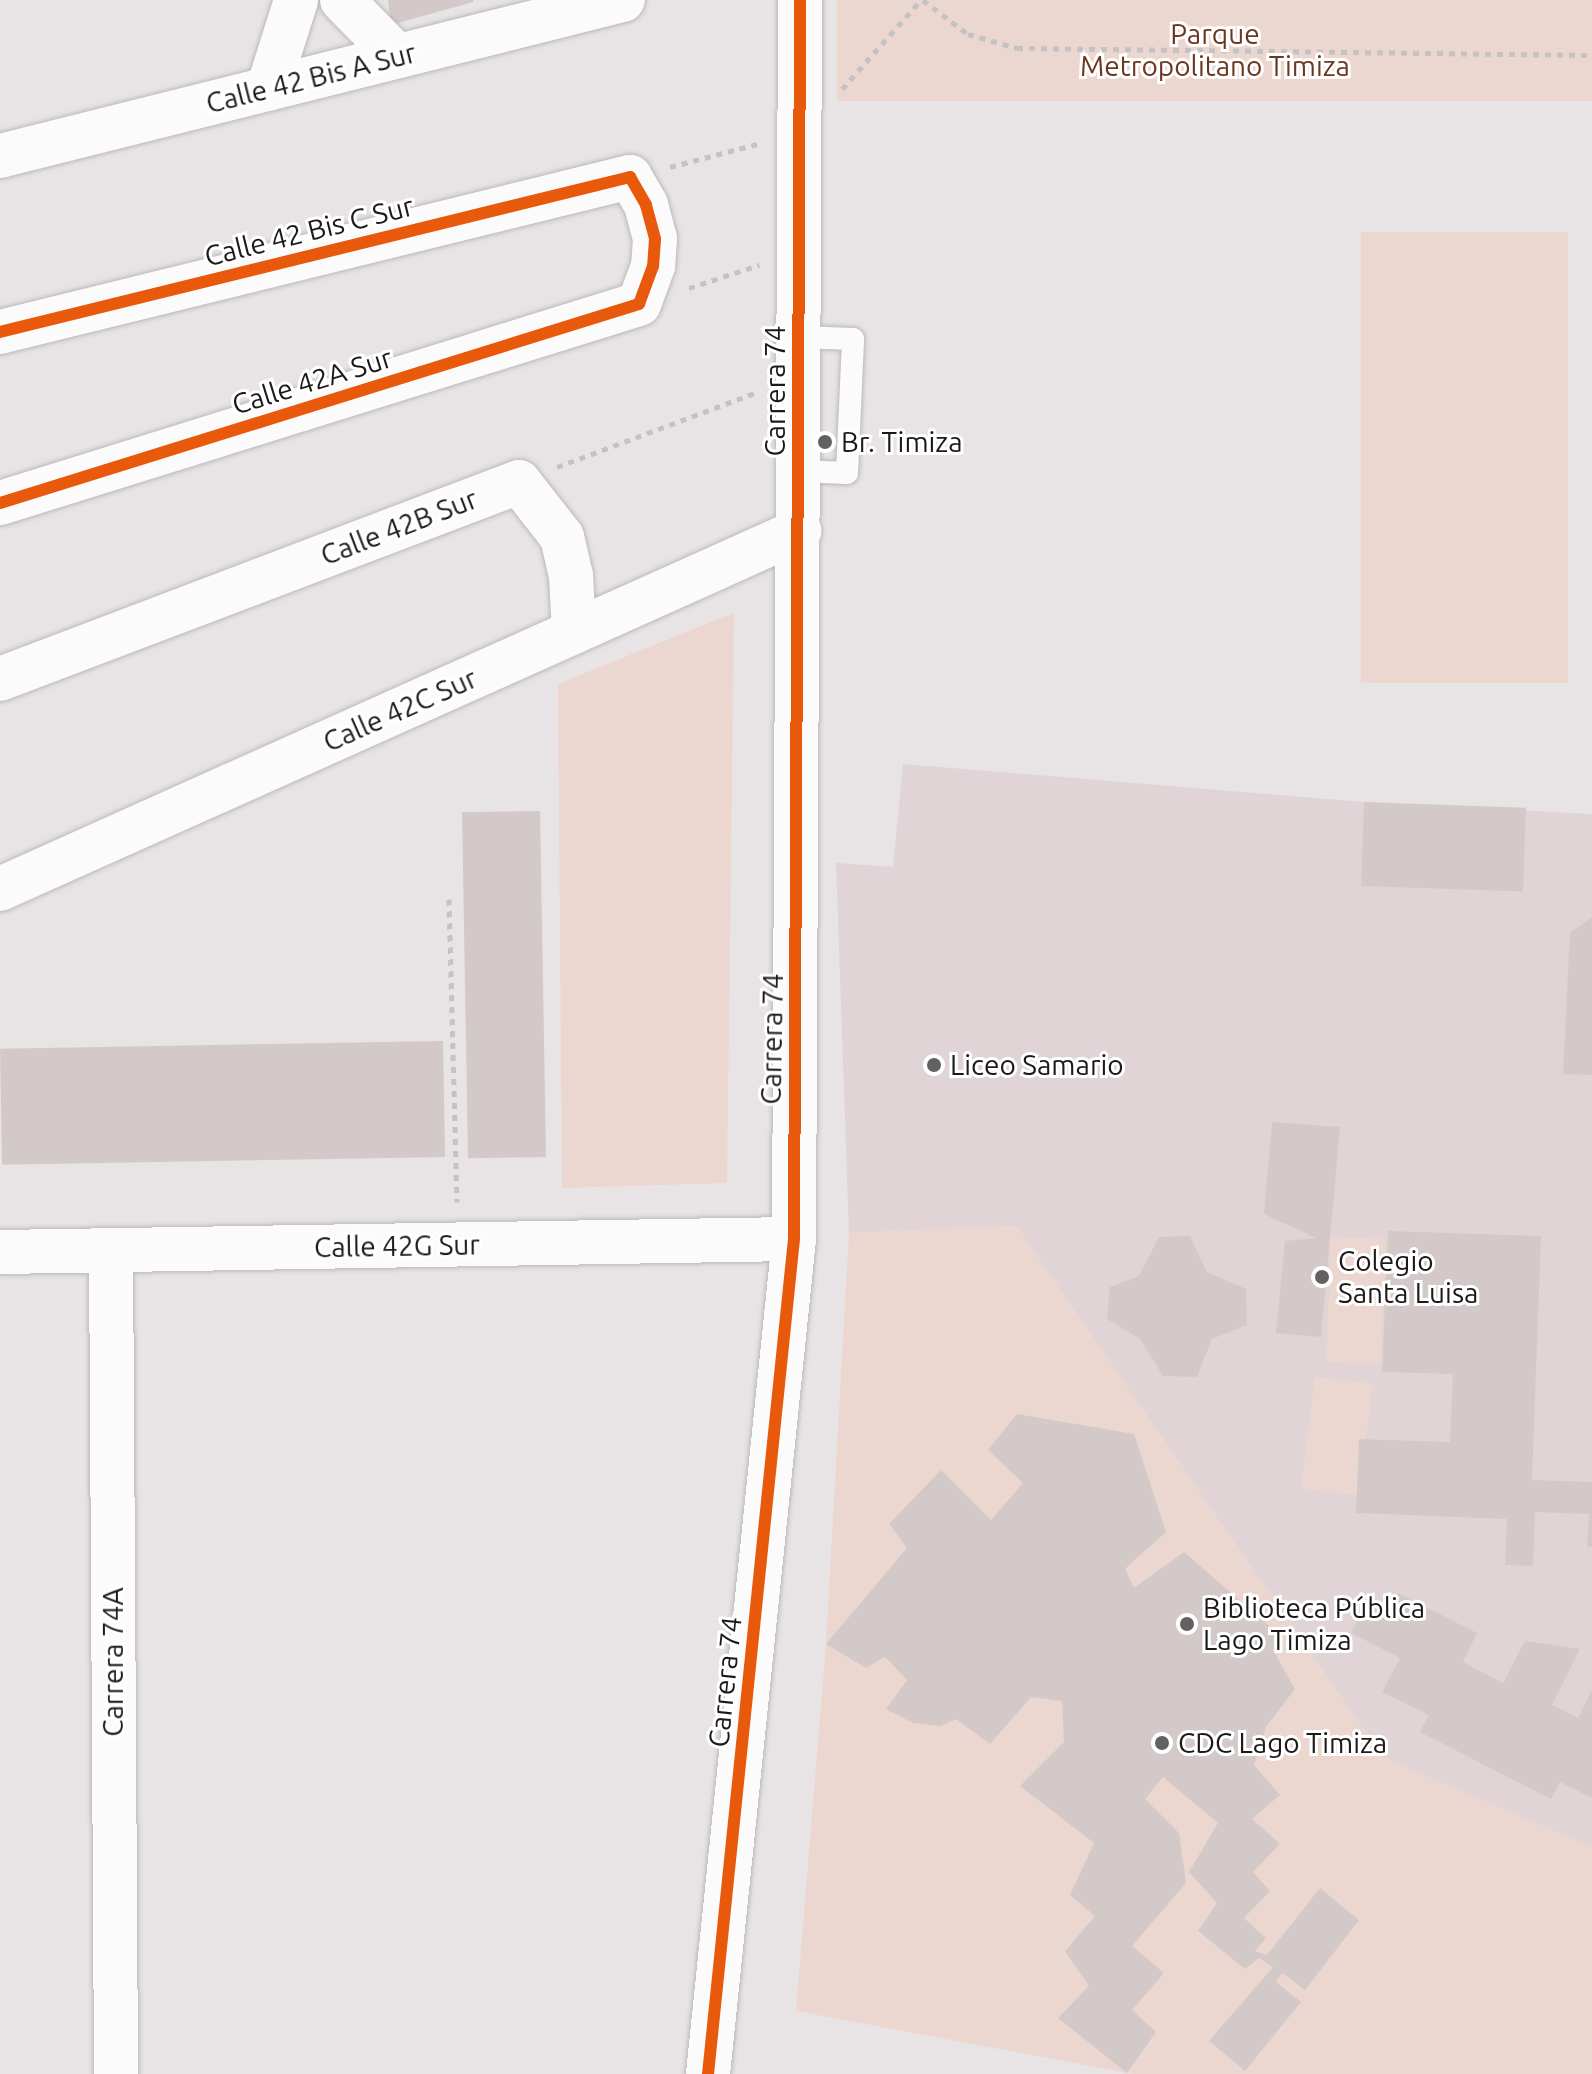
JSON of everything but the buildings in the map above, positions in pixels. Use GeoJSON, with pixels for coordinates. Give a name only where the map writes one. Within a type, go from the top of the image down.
{"type":"FeatureCollection","features":[{"type":"Feature","properties":{"kind":"street"},"geometry":{"type":"LineString","coordinates":[[268,89],[296,0]]}},
{"type":"Feature","properties":{"kind":"street"},"geometry":{"type":"LineString","coordinates":[[342,0],[397,56]]}},
{"type":"Feature","properties":{"kind":"street","name":"Calle 42 Bis A Sur"},"geometry":{"type":"LineString","coordinates":[[0,156],[623,0]]}},
{"type":"Feature","properties":{"kind":"street","name":"Carrera 74"},"geometry":{"type":"LineString","coordinates":[[708,2074],[794,1239],[800,0]]}},
{"type":"Feature","properties":{"kind":"street"},"geometry":{"type":"LineString","coordinates":[[630,177],[646,205],[655,239],[653,266],[639,304]]}},
{"type":"Feature","properties":{"kind":"street","name":"Calle 42 Bis C Sur"},"geometry":{"type":"LineString","coordinates":[[0,332],[630,177]]}},
{"type":"Feature","properties":{"kind":"street","name":"Calle 42A Sur"},"geometry":{"type":"LineString","coordinates":[[0,503],[639,304]]}},
{"type":"Feature","properties":{"kind":"street"},"geometry":{"type":"LineString","coordinates":[[519,482],[562,537],[571,575],[574,632]]}},
{"type":"Feature","properties":{"kind":"street","name":"Calle 42B Sur"},"geometry":{"type":"LineString","coordinates":[[0,679],[519,482]]}},
{"type":"Feature","properties":{"kind":"street","name":"Calle 42C Sur"},"geometry":{"type":"LineString","coordinates":[[0,889],[799,531]]}},
{"type":"Feature","properties":{"kind":"street","name":"Calle 42G Sur"},"geometry":{"type":"LineString","coordinates":[[0,1252],[794,1239]]}},
{"type":"Feature","properties":{"kind":"street","name":"Carrera 74A"},"geometry":{"type":"LineString","coordinates":[[111,1250],[116,2074]]}},
{"type":"Feature","properties":{"kind":"lane"},"geometry":{"type":"LineString","coordinates":[[799,357],[853,339],[847,473],[799,471]]}},
{"type":"Feature","properties":{"kind":"path"},"geometry":{"type":"LineString","coordinates":[[838,93],[922,0],[968,34],[1017,48],[1592,55]]}},
{"type":"Feature","properties":{"kind":"path"},"geometry":{"type":"LineString","coordinates":[[630,177],[799,133]]}},
{"type":"Feature","properties":{"kind":"path"},"geometry":{"type":"LineString","coordinates":[[639,304],[799,252]]}},
{"type":"Feature","properties":{"kind":"path"},"geometry":{"type":"LineString","coordinates":[[519,482],[799,357]]}},
{"type":"Feature","properties":{"kind":"path"},"geometry":{"type":"LineString","coordinates":[[449,899],[458,1245]]}},
{"type":"Feature","properties":{"kind":"shaded area","name":"Colegio Santa Luisa"},"geometry":{"type":"Polygon","coordinates":[[[903,764],[1364,802],[1592,814],[1592,1847],[1383,1758],[1016,1226],[849,1233],[836,863],[893,867],[903,764]]]}},
{"type":"Feature","properties":{"kind":"green space","name":"Parque Metropolitano Timiza"},"geometry":{"type":"Polygon","coordinates":[[[837,0],[1592,0],[1592,101],[837,101],[837,0]]]}},
{"type":"Feature","properties":{"kind":"green space"},"geometry":{"type":"Polygon","coordinates":[[[1361,232],[1568,232],[1568,683],[1361,683],[1361,232]]]}},
{"type":"Feature","properties":{"kind":"green space"},"geometry":{"type":"Polygon","coordinates":[[[734,613],[727,1183],[562,1188],[558,684],[734,613]]]}},
{"type":"Feature","properties":{"kind":"green space"},"geometry":{"type":"Polygon","coordinates":[[[1016,1226],[1383,1758],[1592,1847],[1592,2074],[1134,2074],[796,2011],[826,1644],[849,1233],[1016,1226]]]}},
{"type":"Feature","properties":{"kind":"green space"},"geometry":{"type":"Polygon","coordinates":[[[1331,1237],[1385,1239],[1381,1364],[1327,1362],[1331,1237]]]}},
{"type":"Feature","properties":{"kind":"green space"},"geometry":{"type":"Polygon","coordinates":[[[1315,1377],[1373,1384],[1359,1495],[1301,1488],[1315,1377]]]}},
{"type":"Feature","properties":{"kind":"cycle path"},"geometry":{"type":"LineString","coordinates":[[708,2074],[794,1239],[800,0]]}},
{"type":"Feature","properties":{"kind":"cycle path"},"geometry":{"type":"LineString","coordinates":[[0,332],[630,177],[646,205],[655,239],[653,266],[639,304],[0,503]]}},
{"type":"Feature","properties":{"kind":"place","name":"Br. Timiza"},"geometry":{"type":"Point","coordinates":[825,442]}},
{"type":"Feature","properties":{"kind":"place","name":"Liceo Samario"},"geometry":{"type":"Point","coordinates":[934,1065]}},
{"type":"Feature","properties":{"kind":"place","name":"Colegio Santa Luisa"},"geometry":{"type":"Point","coordinates":[1322,1277]}},
{"type":"Feature","properties":{"kind":"place","name":"Biblioteca Pública Lago Timiza"},"geometry":{"type":"Point","coordinates":[1187,1624]}},
{"type":"Feature","properties":{"kind":"place","name":"CDC Lago Timiza"},"geometry":{"type":"Point","coordinates":[1162,1743]}}]}
